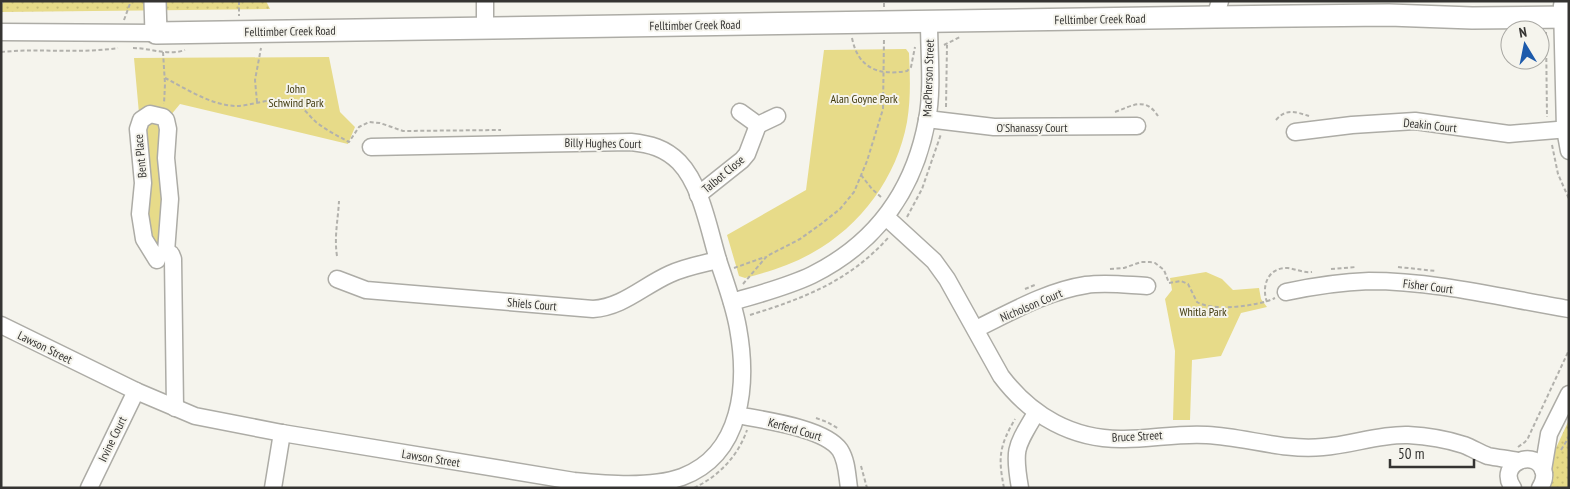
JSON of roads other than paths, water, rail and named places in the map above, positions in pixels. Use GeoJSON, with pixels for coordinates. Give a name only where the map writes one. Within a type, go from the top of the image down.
{"type":"FeatureCollection","features":[{"type":"Feature","properties":{"kind":"main road"},"geometry":{"type":"LineString","coordinates":[[155,1],[160,43]]}},
{"type":"Feature","properties":{"kind":"main road","name":"Felltimber Creek Road"},"geometry":{"type":"LineString","coordinates":[[160,43],[486,28],[929,22],[1217,9],[1472,18],[1561,14]]}},
{"type":"Feature","properties":{"kind":"street"},"geometry":{"type":"LineString","coordinates":[[485,1],[486,28]]}},
{"type":"Feature","properties":{"kind":"street"},"geometry":{"type":"LineString","coordinates":[[1561,14],[1566,71],[1560,130],[1569,151]]}},
{"type":"Feature","properties":{"kind":"street","name":"MacPherson Street"},"geometry":{"type":"LineString","coordinates":[[740,295],[792,283],[810,276],[832,264],[899,217],[903,191],[914,167],[928,119],[929,22]]}},
{"type":"Feature","properties":{"kind":"street","name":"Felltimber Creek Road"},"geometry":{"type":"LineString","coordinates":[[1,32],[160,43]]}},
{"type":"Feature","properties":{"kind":"street"},"geometry":{"type":"LineString","coordinates":[[740,112],[758,125],[777,116]]}},
{"type":"Feature","properties":{"kind":"street","name":"O'Shanassy Court"},"geometry":{"type":"LineString","coordinates":[[928,119],[948,113],[1002,127],[1138,126]]}},
{"type":"Feature","properties":{"kind":"street","name":"Bent Place"},"geometry":{"type":"LineString","coordinates":[[161,256],[147,245],[143,235],[140,214],[142,195],[138,126],[142,118],[147,115],[156,114],[166,120],[168,129],[166,162],[170,195],[161,256],[172,288],[175,408]]}},
{"type":"Feature","properties":{"kind":"street","name":"Deakin Court"},"geometry":{"type":"LineString","coordinates":[[1295,132],[1352,125],[1415,122],[1509,134],[1560,130]]}},
{"type":"Feature","properties":{"kind":"street","name":"Talbot Close"},"geometry":{"type":"LineString","coordinates":[[698,195],[742,160],[747,154],[758,125]]}},
{"type":"Feature","properties":{"kind":"street","name":"Billy Hughes Court"},"geometry":{"type":"LineString","coordinates":[[371,147],[631,142],[648,144],[665,150],[679,163],[690,178],[740,295]]}},
{"type":"Feature","properties":{"kind":"street"},"geometry":{"type":"LineString","coordinates":[[142,195],[170,195]]}},
{"type":"Feature","properties":{"kind":"street","name":"Bruce Street"},"geometry":{"type":"LineString","coordinates":[[899,217],[947,279],[1001,376],[1011,389],[1036,413],[1061,426],[1085,434],[1106,438],[1124,439],[1180,434],[1207,434],[1304,448],[1324,447],[1386,436],[1411,436],[1445,440],[1487,455],[1518,456],[1532,460],[1543,470]]}},
{"type":"Feature","properties":{"kind":"street","name":"Shiels Court"},"geometry":{"type":"LineString","coordinates":[[337,279],[366,290],[593,309],[606,308],[621,303],[670,274],[728,268]]}},
{"type":"Feature","properties":{"kind":"street","name":"Fisher Court"},"geometry":{"type":"LineString","coordinates":[[1286,292],[1345,282],[1400,282],[1569,309]]}},
{"type":"Feature","properties":{"kind":"street","name":"Nicholson Court"},"geometry":{"type":"LineString","coordinates":[[976,329],[1036,300],[1067,290],[1104,284],[1147,286]]}},
{"type":"Feature","properties":{"kind":"street","name":"Lawson Street"},"geometry":{"type":"LineString","coordinates":[[1,325],[136,391],[195,416],[282,433],[574,481],[606,484],[671,484],[713,458],[724,444],[738,415],[742,377],[742,357],[738,328],[740,295]]}},
{"type":"Feature","properties":{"kind":"street","name":"Irvine Court"},"geometry":{"type":"LineString","coordinates":[[89,488],[136,391]]}},
{"type":"Feature","properties":{"kind":"street"},"geometry":{"type":"LineString","coordinates":[[1540,488],[1544,480],[1543,470],[1549,434],[1569,394]]}},
{"type":"Feature","properties":{"kind":"street"},"geometry":{"type":"LineString","coordinates":[[1020,488],[1016,454],[1020,440],[1036,413]]}},
{"type":"Feature","properties":{"kind":"street","name":"Kerferd Court"},"geometry":{"type":"LineString","coordinates":[[738,415],[814,432],[829,439],[840,450],[847,468],[848,488]]}},
{"type":"Feature","properties":{"kind":"street"},"geometry":{"type":"LineString","coordinates":[[273,488],[282,433]]}},
{"type":"Feature","properties":{"kind":"street"},"geometry":{"type":"LineString","coordinates":[[1511,485],[1510,471],[1518,456],[1549,434]]}},
{"type":"Feature","properties":{"kind":"street","name":"Bruce Street"},"geometry":{"type":"LineString","coordinates":[[1487,455],[1511,485]]}},
{"type":"Feature","properties":{"kind":"park label","name":"John Schwind Park"},"geometry":{"type":"Point","coordinates":[296,95]}},
{"type":"Feature","properties":{"kind":"park label","name":"Alan Goyne Park"},"geometry":{"type":"Point","coordinates":[864,98]}},
{"type":"Feature","properties":{"kind":"park label","name":"Whitla Park"},"geometry":{"type":"Point","coordinates":[1203,311]}}]}
